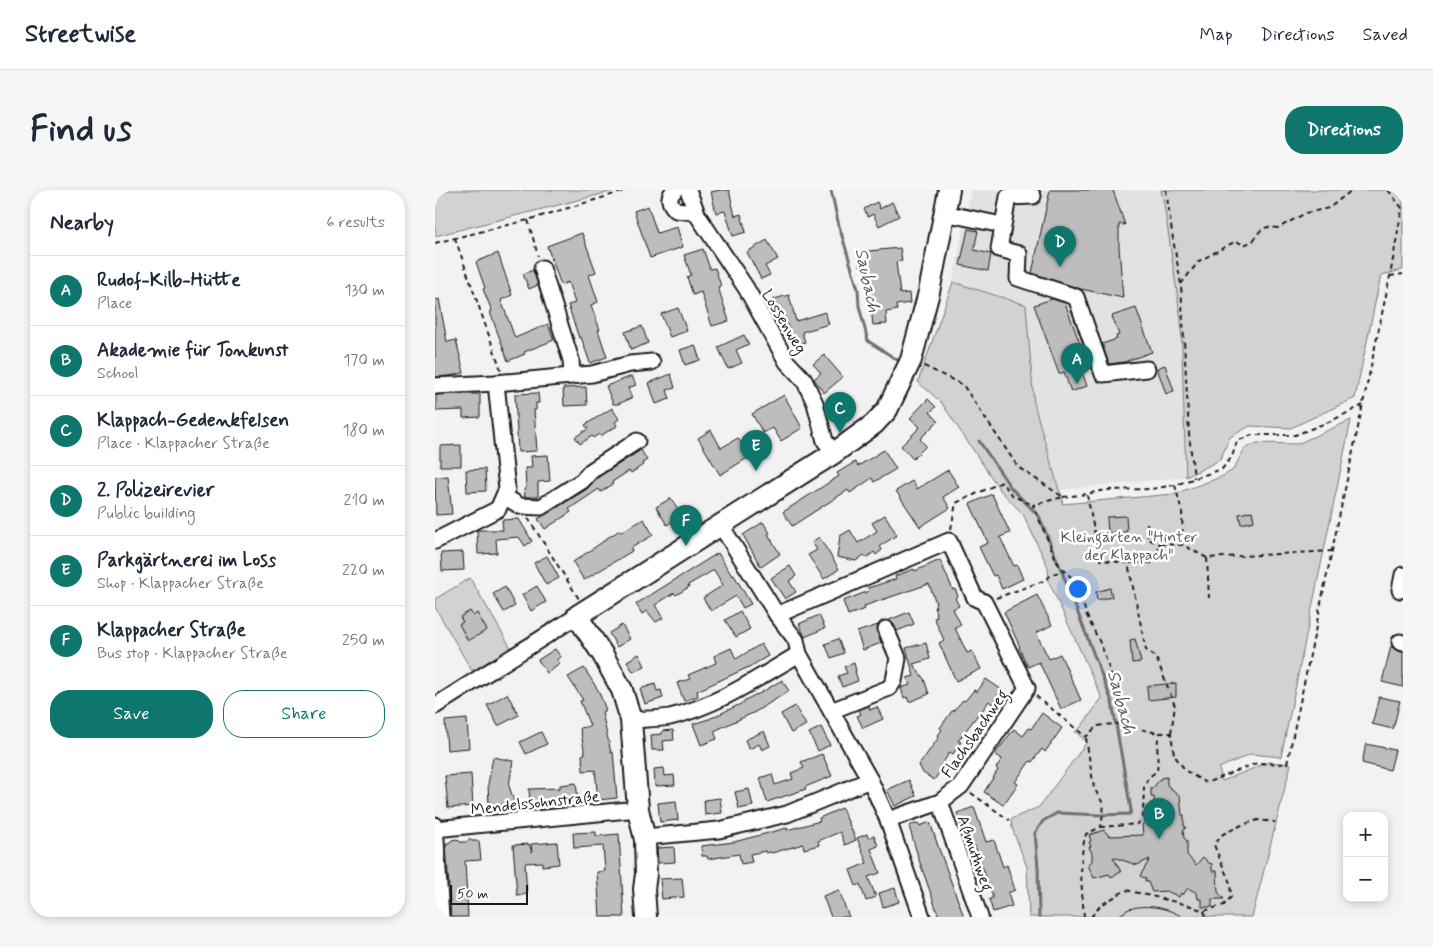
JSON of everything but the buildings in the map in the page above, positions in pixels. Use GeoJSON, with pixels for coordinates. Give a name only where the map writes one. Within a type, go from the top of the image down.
{"type":"FeatureCollection","features":[{"type":"Feature","properties":{"kind":"main road"},"geometry":{"type":"LineString","coordinates":[[646,917],[644,889],[646,874],[645,837],[638,809],[631,720],[622,690],[579,609],[721,524],[833,453],[870,428],[880,418],[887,410],[911,360],[929,292],[949,190]]}},
{"type":"Feature","properties":{"kind":"main road"},"geometry":{"type":"LineString","coordinates":[[638,809],[634,827],[634,838],[639,875],[644,889]]}},
{"type":"Feature","properties":{"kind":"street"},"geometry":{"type":"LineString","coordinates":[[675,190],[670,194],[669,200],[672,206],[676,210],[695,212]]}},
{"type":"Feature","properties":{"kind":"street","name":"Lossenweg"},"geometry":{"type":"LineString","coordinates":[[688,190],[695,212],[746,288],[787,362],[804,380],[815,403],[825,441],[833,453]]}},
{"type":"Feature","properties":{"kind":"street"},"geometry":{"type":"LineString","coordinates":[[1033,196],[1008,197],[1002,225],[999,248],[1019,254],[1018,278],[1076,297],[1103,374],[1147,369]]}},
{"type":"Feature","properties":{"kind":"street"},"geometry":{"type":"LineString","coordinates":[[944,213],[1002,225]]}},
{"type":"Feature","properties":{"kind":"street"},"geometry":{"type":"LineString","coordinates":[[542,268],[571,360],[572,376]]}},
{"type":"Feature","properties":{"kind":"street"},"geometry":{"type":"LineString","coordinates":[[435,386],[501,383],[592,374],[630,364],[652,362]]}},
{"type":"Feature","properties":{"kind":"street"},"geometry":{"type":"LineString","coordinates":[[435,540],[498,509],[507,489],[501,383]]}},
{"type":"Feature","properties":{"kind":"street"},"geometry":{"type":"LineString","coordinates":[[504,496],[520,506],[541,507],[582,481],[591,471],[637,441]]}},
{"type":"Feature","properties":{"kind":"street"},"geometry":{"type":"LineString","coordinates":[[721,524],[777,615],[796,640],[799,654],[870,780],[888,820],[920,917]]}},
{"type":"Feature","properties":{"kind":"street"},"geometry":{"type":"LineString","coordinates":[[777,615],[949,541]]}},
{"type":"Feature","properties":{"kind":"street","name":"Flachsbachweg"},"geometry":{"type":"LineString","coordinates":[[888,820],[940,802],[961,786],[1027,688],[984,602],[975,598],[949,541]]}},
{"type":"Feature","properties":{"kind":"street"},"geometry":{"type":"LineString","coordinates":[[435,706],[579,609]]}},
{"type":"Feature","properties":{"kind":"street"},"geometry":{"type":"LineString","coordinates":[[831,711],[889,688],[894,681],[898,658],[886,629]]}},
{"type":"Feature","properties":{"kind":"street"},"geometry":{"type":"LineString","coordinates":[[631,720],[669,717],[695,709],[738,691],[799,654]]}},
{"type":"Feature","properties":{"kind":"street"},"geometry":{"type":"LineString","coordinates":[[645,837],[719,830],[787,814],[870,780]]}},
{"type":"Feature","properties":{"kind":"street","name":"Aßmuthweg"},"geometry":{"type":"LineString","coordinates":[[940,802],[980,917]]}},
{"type":"Feature","properties":{"kind":"street","name":"Mendelssohnstraße"},"geometry":{"type":"LineString","coordinates":[[435,829],[638,809]]}},
{"type":"Feature","properties":{"kind":"street"},"geometry":{"type":"LineString","coordinates":[[435,825],[441,917]]}},
{"type":"Feature","properties":{"kind":"path"},"geometry":{"type":"LineString","coordinates":[[435,243],[528,220],[628,190]]}},
{"type":"Feature","properties":{"kind":"path"},"geometry":{"type":"LineString","coordinates":[[1167,190],[1181,284],[1189,434],[1194,478]]}},
{"type":"Feature","properties":{"kind":"path"},"geometry":{"type":"LineString","coordinates":[[1181,284],[1199,261],[1236,241],[1244,246],[1253,241],[1260,231],[1267,227],[1278,228],[1306,213],[1329,208],[1352,190]]}},
{"type":"Feature","properties":{"kind":"path"},"geometry":{"type":"LineString","coordinates":[[1128,563],[1146,650],[1156,657],[1175,706],[1171,733],[1174,755],[1185,771],[1206,783],[1257,763],[1287,764],[1403,209],[1388,190]]}},
{"type":"Feature","properties":{"kind":"path"},"geometry":{"type":"LineString","coordinates":[[528,220],[542,268]]}},
{"type":"Feature","properties":{"kind":"path"},"geometry":{"type":"LineString","coordinates":[[455,238],[501,383]]}},
{"type":"Feature","properties":{"kind":"path"},"geometry":{"type":"LineString","coordinates":[[1390,276],[1403,274]]}},
{"type":"Feature","properties":{"kind":"path"},"geometry":{"type":"LineString","coordinates":[[911,360],[963,385],[1018,467],[1063,497]]}},
{"type":"Feature","properties":{"kind":"path"},"geometry":{"type":"LineString","coordinates":[[1033,506],[1063,497],[1105,490],[1151,489],[1175,485],[1222,468],[1232,457],[1237,441],[1252,435],[1295,435],[1331,421],[1363,405]]}},
{"type":"Feature","properties":{"kind":"path"},"geometry":{"type":"LineString","coordinates":[[949,541],[956,503],[1002,482],[1013,496],[1033,506],[1057,562],[1078,585],[1086,614],[1102,647],[1119,702],[1123,723]]}},
{"type":"Feature","properties":{"kind":"path"},"geometry":{"type":"LineString","coordinates":[[1175,485],[1182,512],[1183,545]]}},
{"type":"Feature","properties":{"kind":"path"},"geometry":{"type":"LineString","coordinates":[[1087,494],[1099,560],[1155,563],[1160,544]]}},
{"type":"Feature","properties":{"kind":"path"},"geometry":{"type":"LineString","coordinates":[[520,506],[579,609]]}},
{"type":"Feature","properties":{"kind":"path"},"geometry":{"type":"LineString","coordinates":[[1147,523],[1148,539],[1160,544],[1183,545],[1207,558],[1332,551]]}},
{"type":"Feature","properties":{"kind":"path"},"geometry":{"type":"LineString","coordinates":[[1207,558],[1209,598]]}},
{"type":"Feature","properties":{"kind":"path"},"geometry":{"type":"LineString","coordinates":[[984,602],[1047,580],[1052,574],[1064,571]]}},
{"type":"Feature","properties":{"kind":"path"},"geometry":{"type":"LineString","coordinates":[[1027,688],[1086,737],[1094,788],[1104,805],[1101,827]]}},
{"type":"Feature","properties":{"kind":"path"},"geometry":{"type":"LineString","coordinates":[[1086,737],[1097,726],[1119,723],[1160,734],[1171,733]]}},
{"type":"Feature","properties":{"kind":"path"},"geometry":{"type":"LineString","coordinates":[[1085,917],[1081,872],[1082,846],[1086,834],[1101,827],[1139,824],[1143,816],[1144,786],[1149,776],[1157,771],[1159,760],[1157,740],[1160,734]]}},
{"type":"Feature","properties":{"kind":"path"},"geometry":{"type":"LineString","coordinates":[[961,786],[1009,820]]}},
{"type":"Feature","properties":{"kind":"path"},"geometry":{"type":"LineString","coordinates":[[1091,917],[1101,905],[1126,890],[1181,903],[1204,911],[1224,905],[1231,897],[1230,884],[1214,846],[1223,834],[1259,820],[1275,822]]}},
{"type":"Feature","properties":{"kind":"path"},"geometry":{"type":"LineString","coordinates":[[1204,911],[1206,917]]}},
{"type":"Feature","properties":{"kind":"shaded area"},"geometry":{"type":"Polygon","coordinates":[[[971,190],[1161,190],[1181,320],[1186,477],[1059,490],[1034,404],[1026,305],[953,282],[971,190]]]}},
{"type":"Feature","properties":{"kind":"green space"},"geometry":{"type":"Polygon","coordinates":[[[435,190],[618,190],[435,236],[435,190]]]}},
{"type":"Feature","properties":{"kind":"green space"},"geometry":{"type":"Polygon","coordinates":[[[1161,190],[1403,190],[1403,270],[1381,275],[1355,398],[1291,428],[1250,426],[1230,437],[1220,460],[1186,477],[1181,320],[1161,190]]]}},
{"type":"Feature","properties":{"kind":"green space","name":"Kleingärten \"Hinter der Klappach\""},"geometry":{"type":"Polygon","coordinates":[[[953,282],[1026,305],[1034,404],[1059,490],[1063,497],[1062,504],[1174,494],[1221,477],[1233,470],[1245,448],[1257,443],[1297,444],[1351,420],[1281,757],[1251,754],[1219,768],[1222,781],[1269,762],[1291,764],[1252,917],[1029,917],[1027,867],[1012,828],[1011,819],[1039,807],[1087,742],[1075,732],[1081,727],[1102,698],[1049,582],[1048,567],[1023,514],[1000,490],[941,402],[918,382],[953,282]]]}},
{"type":"Feature","properties":{"kind":"green space"},"geometry":{"type":"Polygon","coordinates":[[[470,578],[511,648],[472,671],[435,607],[435,599],[470,578]]]}},
{"type":"Feature","properties":{"kind":"waterway","name":"Saubach"},"geometry":{"type":"LineString","coordinates":[[831,190],[839,226],[858,289],[859,306],[868,341],[899,361]]}},
{"type":"Feature","properties":{"kind":"waterway","name":"Saubach"},"geometry":{"type":"LineString","coordinates":[[979,441],[1011,488],[1039,516],[1112,702],[1131,810],[1130,814],[1057,813],[1043,821],[1035,833],[1039,917]]}},
{"type":"Feature","properties":{"kind":"tram line"},"geometry":{"type":"LineString","coordinates":[[1117,917],[1127,910],[1140,907],[1155,907],[1182,917]]}},
{"type":"Feature","properties":{"kind":"place","name":"2. Polizeirevier"},"geometry":{"type":"Point","coordinates":[1060,267]}},
{"type":"Feature","properties":{"kind":"place","name":"Rudof-Kilb-Hütte"},"geometry":{"type":"Point","coordinates":[1077,384]}},
{"type":"Feature","properties":{"kind":"place","name":"Klappach-Gedenkfelsen"},"geometry":{"type":"Point","coordinates":[840,433]}},
{"type":"Feature","properties":{"kind":"place","name":"Parkgärtnerei im Loss"},"geometry":{"type":"Point","coordinates":[756,471]}},
{"type":"Feature","properties":{"kind":"place","name":"Klappacher Straße"},"geometry":{"type":"Point","coordinates":[686,546]}},
{"type":"Feature","properties":{"kind":"place","name":"Akademie für Tonkunst"},"geometry":{"type":"Point","coordinates":[1159,839]}}]}
